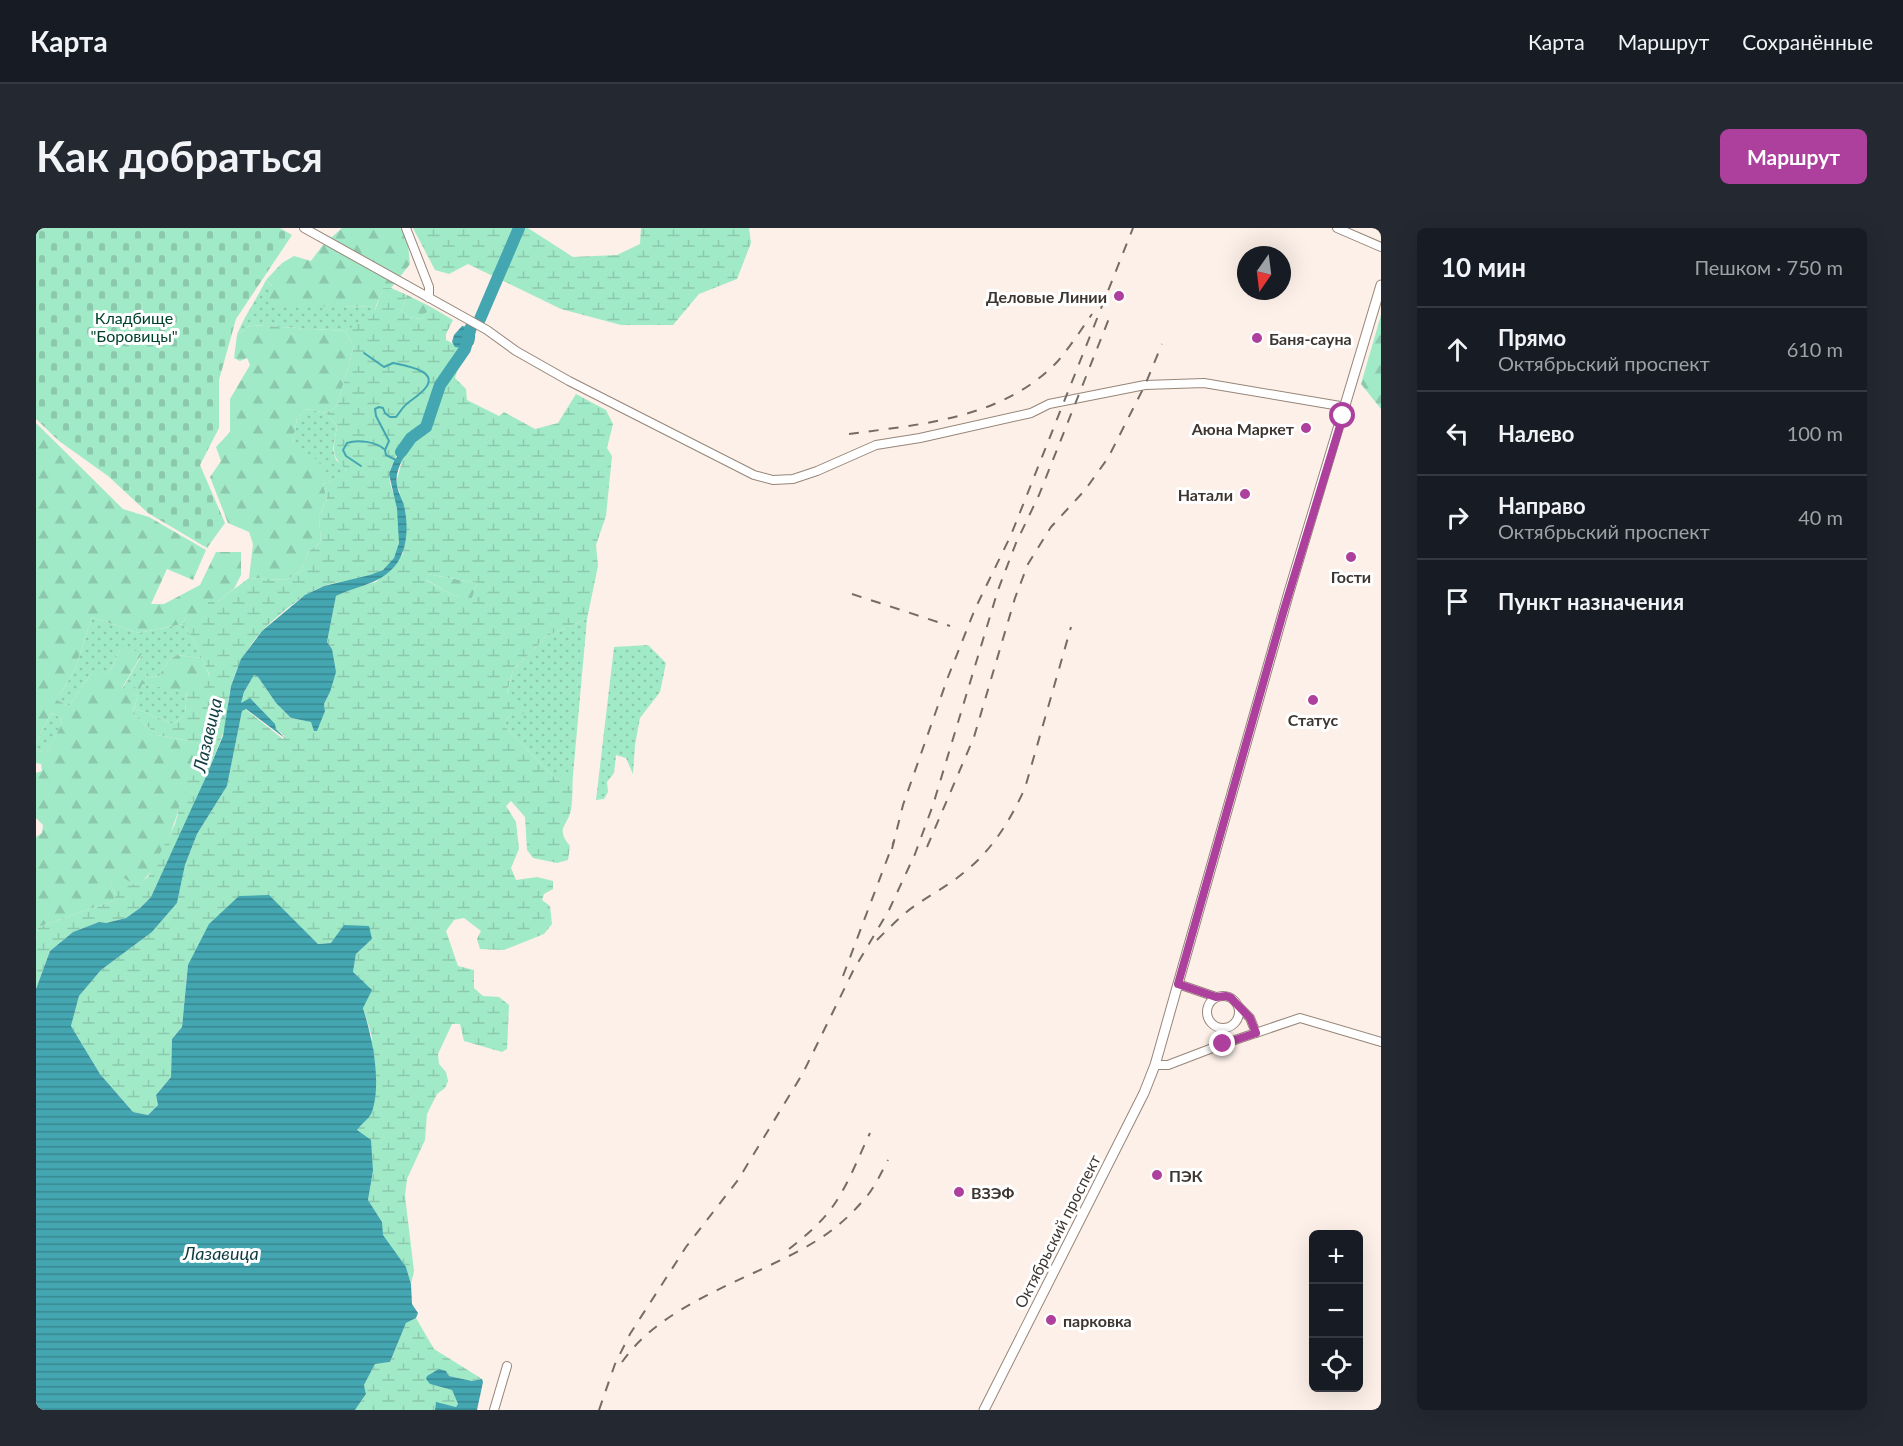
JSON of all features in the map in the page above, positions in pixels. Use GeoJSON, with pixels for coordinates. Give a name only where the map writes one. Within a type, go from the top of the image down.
{"type":"FeatureCollection","features":[{"type":"Feature","properties":{"kind":"main road","name":"Октябрьский проспект"},"geometry":{"type":"LineString","coordinates":[[984,1410],[1138,1104],[1155,1065],[1286,603],[1381,285]]}},
{"type":"Feature","properties":{"kind":"street"},"geometry":{"type":"LineString","coordinates":[[304,228],[487,330],[516,351],[569,381],[754,475],[773,480],[793,479],[817,471],[876,445],[920,438],[1031,413],[1049,404],[1145,385],[1204,383],[1346,407]]}},
{"type":"Feature","properties":{"kind":"street"},"geometry":{"type":"LineString","coordinates":[[406,228],[429,287],[429,298]]}},
{"type":"Feature","properties":{"kind":"street"},"geometry":{"type":"LineString","coordinates":[[1336,228],[1381,247]]}},
{"type":"Feature","properties":{"kind":"street"},"geometry":{"type":"LineString","coordinates":[[1178,984],[1216,997],[1226,996],[1250,1018],[1256,1033]]}},
{"type":"Feature","properties":{"kind":"street"},"geometry":{"type":"LineString","coordinates":[[1216,997],[1208,1005],[1207,1015],[1212,1024],[1217,1027],[1232,1025],[1238,1016],[1238,1006]]}},
{"type":"Feature","properties":{"kind":"street"},"geometry":{"type":"LineString","coordinates":[[1155,1065],[1168,1065],[1300,1018],[1381,1042]]}},
{"type":"Feature","properties":{"kind":"street"},"geometry":{"type":"LineString","coordinates":[[494,1410],[507,1366]]}},
{"type":"Feature","properties":{"kind":"green space","name":"Кладбище \"Боровицы\""},"geometry":{"type":"Polygon","coordinates":[[[36,228],[280,228],[292,235],[236,319],[219,380],[219,428],[200,465],[225,523],[207,548],[148,513],[108,476],[59,441],[36,419],[36,228]]]}},
{"type":"Feature","properties":{"kind":"green space"},"geometry":{"type":"Polygon","coordinates":[[[342,228],[400,228],[406,236],[410,264],[391,288],[383,289],[376,306],[273,304],[267,300],[273,287],[266,280],[282,263],[294,256],[311,261],[322,246],[342,228]]]}},
{"type":"Feature","properties":{"kind":"green space"},"geometry":{"type":"Polygon","coordinates":[[[413,228],[528,228],[573,257],[617,255],[640,244],[641,228],[749,228],[751,243],[737,279],[699,294],[673,325],[621,325],[561,309],[468,264],[449,274],[435,270],[413,228]]]}},
{"type":"Feature","properties":{"kind":"green space"},"geometry":{"type":"Polygon","coordinates":[[[266,280],[273,287],[342,307],[376,306],[374,316],[345,331],[251,325],[237,335],[266,280]]]}},
{"type":"Feature","properties":{"kind":"green space"},"geometry":{"type":"Polygon","coordinates":[[[383,288],[391,288],[407,295],[401,311],[408,317],[421,319],[431,307],[453,320],[446,334],[446,340],[460,348],[470,348],[459,365],[455,378],[466,389],[467,400],[499,416],[504,412],[535,429],[558,423],[576,394],[606,410],[613,424],[607,448],[612,456],[606,516],[596,545],[598,566],[587,619],[547,636],[513,670],[507,693],[526,708],[523,715],[512,713],[505,722],[507,729],[556,779],[563,775],[573,775],[571,810],[563,828],[563,835],[570,846],[568,860],[557,863],[533,858],[527,850],[525,817],[511,801],[506,806],[516,822],[519,849],[511,868],[516,880],[537,877],[553,881],[553,889],[544,894],[542,900],[550,906],[552,924],[544,934],[504,950],[480,949],[477,939],[481,931],[464,918],[454,920],[446,931],[458,966],[474,970],[474,988],[483,996],[499,997],[509,1005],[507,1049],[502,1052],[464,1041],[460,1024],[452,1024],[438,1054],[439,1064],[446,1072],[448,1081],[445,1088],[437,1094],[427,1114],[425,1140],[407,1179],[405,1196],[414,1271],[411,1284],[406,1267],[382,1235],[382,1222],[368,1200],[373,1171],[356,1130],[372,1037],[353,973],[356,954],[372,939],[318,944],[269,896],[188,965],[182,1027],[172,1039],[171,1077],[156,1095],[158,1105],[148,1115],[133,1112],[100,1074],[71,1026],[79,996],[101,970],[152,932],[177,903],[185,865],[197,834],[227,786],[242,711],[245,709],[283,739],[285,736],[241,703],[244,692],[254,675],[291,718],[312,722],[325,711],[324,704],[330,692],[332,649],[327,642],[336,596],[356,587],[376,582],[403,554],[400,493],[396,483],[404,454],[414,443],[398,455],[393,463],[390,476],[399,527],[399,544],[394,558],[381,571],[372,575],[333,583],[308,594],[283,612],[257,637],[236,671],[221,739],[151,897],[126,918],[106,923],[99,922],[73,932],[50,951],[36,989],[38,927],[113,901],[116,895],[110,883],[124,878],[135,885],[148,877],[175,824],[196,748],[190,741],[157,735],[132,713],[134,708],[173,724],[185,715],[187,690],[203,690],[210,676],[193,639],[183,624],[185,618],[204,618],[208,602],[217,602],[249,578],[286,580],[301,571],[308,552],[321,542],[319,517],[327,499],[323,484],[343,475],[346,469],[335,455],[337,426],[326,413],[337,406],[354,346],[345,331],[373,316],[383,288]],[[427,574],[426,580],[454,596],[472,598],[477,583],[427,574]]]}},
{"type":"Feature","properties":{"kind":"green space"},"geometry":{"type":"Polygon","coordinates":[[[407,295],[431,307],[421,319],[408,317],[401,311],[407,295]]]}},
{"type":"Feature","properties":{"kind":"green space"},"geometry":{"type":"Polygon","coordinates":[[[1381,315],[1381,409],[1361,384],[1381,315]]]}},
{"type":"Feature","properties":{"kind":"green space"},"geometry":{"type":"Polygon","coordinates":[[[251,325],[345,331],[354,346],[337,406],[326,413],[307,409],[297,418],[293,442],[325,466],[323,484],[327,499],[319,517],[321,542],[308,552],[301,571],[286,580],[249,578],[253,544],[249,532],[228,523],[210,477],[221,461],[216,447],[230,432],[230,399],[250,365],[247,358],[240,361],[234,358],[237,335],[251,325]]]}},
{"type":"Feature","properties":{"kind":"green space"},"geometry":{"type":"Polygon","coordinates":[[[307,409],[326,413],[337,426],[333,449],[336,460],[346,468],[344,475],[323,484],[293,442],[297,418],[307,409]]]}},
{"type":"Feature","properties":{"kind":"green space"},"geometry":{"type":"Polygon","coordinates":[[[36,423],[123,509],[149,517],[206,550],[193,580],[167,569],[151,604],[164,604],[200,585],[216,552],[241,552],[241,575],[234,589],[217,602],[204,618],[185,618],[183,624],[138,633],[92,617],[75,669],[57,700],[69,706],[91,674],[109,674],[120,650],[127,647],[142,654],[122,688],[138,696],[132,713],[157,735],[190,741],[197,748],[167,843],[148,875],[135,885],[110,883],[116,895],[113,901],[38,927],[36,939],[36,837],[42,833],[43,825],[36,818],[36,773],[42,771],[41,764],[36,763],[36,749],[46,753],[62,724],[60,717],[51,713],[36,743],[36,423]]]}},
{"type":"Feature","properties":{"kind":"green space"},"geometry":{"type":"Polygon","coordinates":[[[433,518],[443,524],[440,540],[433,541],[428,532],[433,518]]]}},
{"type":"Feature","properties":{"kind":"green space"},"geometry":{"type":"Polygon","coordinates":[[[427,574],[477,583],[472,599],[454,596],[425,579],[427,574]]]}},
{"type":"Feature","properties":{"kind":"green space"},"geometry":{"type":"Polygon","coordinates":[[[92,617],[138,633],[183,624],[202,658],[177,655],[168,661],[159,676],[148,678],[145,673],[140,690],[142,684],[187,690],[185,715],[173,724],[134,708],[138,696],[122,689],[142,655],[120,650],[109,674],[91,674],[69,706],[57,700],[75,669],[92,617]]]}},
{"type":"Feature","properties":{"kind":"green space"},"geometry":{"type":"Polygon","coordinates":[[[587,619],[573,775],[564,775],[556,779],[507,729],[505,722],[512,713],[507,694],[513,670],[547,636],[587,619]]]}},
{"type":"Feature","properties":{"kind":"green space"},"geometry":{"type":"Polygon","coordinates":[[[648,645],[666,663],[660,692],[640,718],[633,774],[626,758],[616,755],[614,773],[607,782],[608,792],[604,799],[596,800],[614,647],[648,645]]]}},
{"type":"Feature","properties":{"kind":"green space"},"geometry":{"type":"Polygon","coordinates":[[[177,655],[202,658],[210,677],[203,691],[177,690],[142,684],[140,691],[132,685],[136,674],[141,670],[148,678],[159,676],[168,661],[177,655]]]}},
{"type":"Feature","properties":{"kind":"green space"},"geometry":{"type":"Polygon","coordinates":[[[51,713],[60,717],[62,725],[46,753],[36,749],[36,743],[51,713]]]}},
{"type":"Feature","properties":{"kind":"green space"},"geometry":{"type":"Polygon","coordinates":[[[416,1318],[434,1349],[482,1379],[472,1381],[449,1376],[446,1371],[430,1384],[452,1390],[458,1404],[456,1407],[436,1403],[435,1410],[355,1410],[366,1394],[364,1385],[375,1364],[390,1362],[406,1323],[416,1318]]]}},
{"type":"Feature","properties":{"kind":"water"},"geometry":{"type":"Polygon","coordinates":[[[462,326],[471,327],[475,332],[471,347],[455,347],[452,342],[454,335],[462,326]]]}},
{"type":"Feature","properties":{"kind":"water","name":"Лазавица"},"geometry":{"type":"Polygon","coordinates":[[[411,438],[414,443],[401,462],[396,480],[406,519],[403,552],[395,566],[384,576],[336,596],[327,642],[332,649],[336,672],[317,731],[314,731],[311,722],[291,718],[254,675],[244,692],[241,703],[250,698],[286,739],[246,709],[242,711],[227,786],[197,834],[185,865],[177,903],[152,932],[101,970],[79,996],[71,1026],[100,1074],[133,1112],[148,1115],[158,1105],[156,1095],[171,1077],[172,1039],[182,1027],[188,965],[209,924],[239,896],[269,895],[318,944],[331,943],[344,925],[369,926],[372,939],[356,954],[353,972],[372,990],[363,1008],[370,1032],[376,1087],[372,1112],[357,1130],[371,1140],[373,1171],[368,1200],[382,1222],[383,1235],[406,1267],[411,1284],[412,1304],[418,1313],[416,1318],[406,1323],[390,1362],[375,1364],[364,1385],[366,1394],[355,1410],[36,1410],[36,989],[50,951],[73,932],[99,922],[106,923],[126,918],[151,897],[223,736],[231,686],[241,659],[262,631],[305,595],[324,586],[383,570],[394,558],[399,543],[397,509],[389,474],[394,461],[411,438]]]}},
{"type":"Feature","properties":{"kind":"water"},"geometry":{"type":"Polygon","coordinates":[[[439,1369],[446,1371],[449,1376],[472,1381],[482,1379],[477,1410],[435,1410],[436,1402],[456,1407],[458,1404],[452,1390],[430,1384],[426,1379],[439,1369]]]}},
{"type":"Feature","properties":{"kind":"waterway","name":"Лазавица"},"geometry":{"type":"LineString","coordinates":[[480,319],[519,228]]}},
{"type":"Feature","properties":{"kind":"waterway","name":"Лазавица"},"geometry":{"type":"LineString","coordinates":[[401,452],[411,438],[426,427],[440,385],[465,349],[471,327]]}},
{"type":"Feature","properties":{"kind":"waterway"},"geometry":{"type":"LineString","coordinates":[[364,353],[384,367],[393,363],[411,367],[421,371],[429,379],[426,388],[405,405],[396,417],[390,417],[383,408],[375,409],[376,416],[389,441],[385,450],[386,455],[396,460]]}},
{"type":"Feature","properties":{"kind":"waterway"},"geometry":{"type":"LineString","coordinates":[[361,466],[346,456],[343,450],[347,443],[367,442],[384,449]]}},
{"type":"Feature","properties":{"kind":"railway"},"geometry":{"type":"LineString","coordinates":[[892,849],[903,805],[948,677],[975,609],[1011,535],[1133,228]]}},
{"type":"Feature","properties":{"kind":"railway"},"geometry":{"type":"LineString","coordinates":[[849,434],[905,427],[960,416],[1012,396],[1035,381],[1057,362],[1092,314]]}},
{"type":"Feature","properties":{"kind":"railway"},"geometry":{"type":"LineString","coordinates":[[599,1410],[615,1364],[630,1334],[686,1247],[738,1180],[803,1073],[853,971],[889,910],[915,854],[933,805],[998,590],[1016,543],[1039,495],[1110,316]]}},
{"type":"Feature","properties":{"kind":"railway"},"geometry":{"type":"LineString","coordinates":[[927,847],[974,737],[1015,598],[1028,564],[1051,527],[1085,490],[1108,458],[1145,385],[1162,344]]}},
{"type":"Feature","properties":{"kind":"railway"},"geometry":{"type":"LineString","coordinates":[[852,594],[950,626]]}},
{"type":"Feature","properties":{"kind":"railway"},"geometry":{"type":"LineString","coordinates":[[877,940],[904,914],[972,865],[991,846],[1006,824],[1025,788],[1071,627]]}},
{"type":"Feature","properties":{"kind":"railway"},"geometry":{"type":"LineString","coordinates":[[843,976],[894,841]]}},
{"type":"Feature","properties":{"kind":"railway"},"geometry":{"type":"LineString","coordinates":[[789,1249],[814,1228],[834,1205],[870,1133]]}},
{"type":"Feature","properties":{"kind":"railway"},"geometry":{"type":"LineString","coordinates":[[622,1362],[640,1341],[661,1323],[684,1308],[787,1257],[831,1230],[850,1215],[865,1198],[888,1160]]}},
{"type":"Feature","properties":{"kind":"place","name":"Деловые Линии"},"geometry":{"type":"Point","coordinates":[1119,296]}},
{"type":"Feature","properties":{"kind":"place","name":"Баня-сауна"},"geometry":{"type":"Point","coordinates":[1257,338]}},
{"type":"Feature","properties":{"kind":"place","name":"Аюна Маркет"},"geometry":{"type":"Point","coordinates":[1306,428]}},
{"type":"Feature","properties":{"kind":"place","name":"Натали"},"geometry":{"type":"Point","coordinates":[1245,494]}},
{"type":"Feature","properties":{"kind":"place","name":"Гости"},"geometry":{"type":"Point","coordinates":[1351,557]}},
{"type":"Feature","properties":{"kind":"place","name":"Статус"},"geometry":{"type":"Point","coordinates":[1313,700]}},
{"type":"Feature","properties":{"kind":"place","name":"ПЭК"},"geometry":{"type":"Point","coordinates":[1157,1175]}},
{"type":"Feature","properties":{"kind":"place","name":"ВЗЭФ"},"geometry":{"type":"Point","coordinates":[959,1192]}},
{"type":"Feature","properties":{"kind":"place","name":"парковка"},"geometry":{"type":"Point","coordinates":[1051,1320]}},
{"type":"Feature","properties":{"kind":"route"},"geometry":{"type":"LineString","coordinates":[[1223,1044],[1256,1033],[1250,1018],[1231,998],[1216,997],[1178,984],[1283,613],[1343,416]]}}]}
